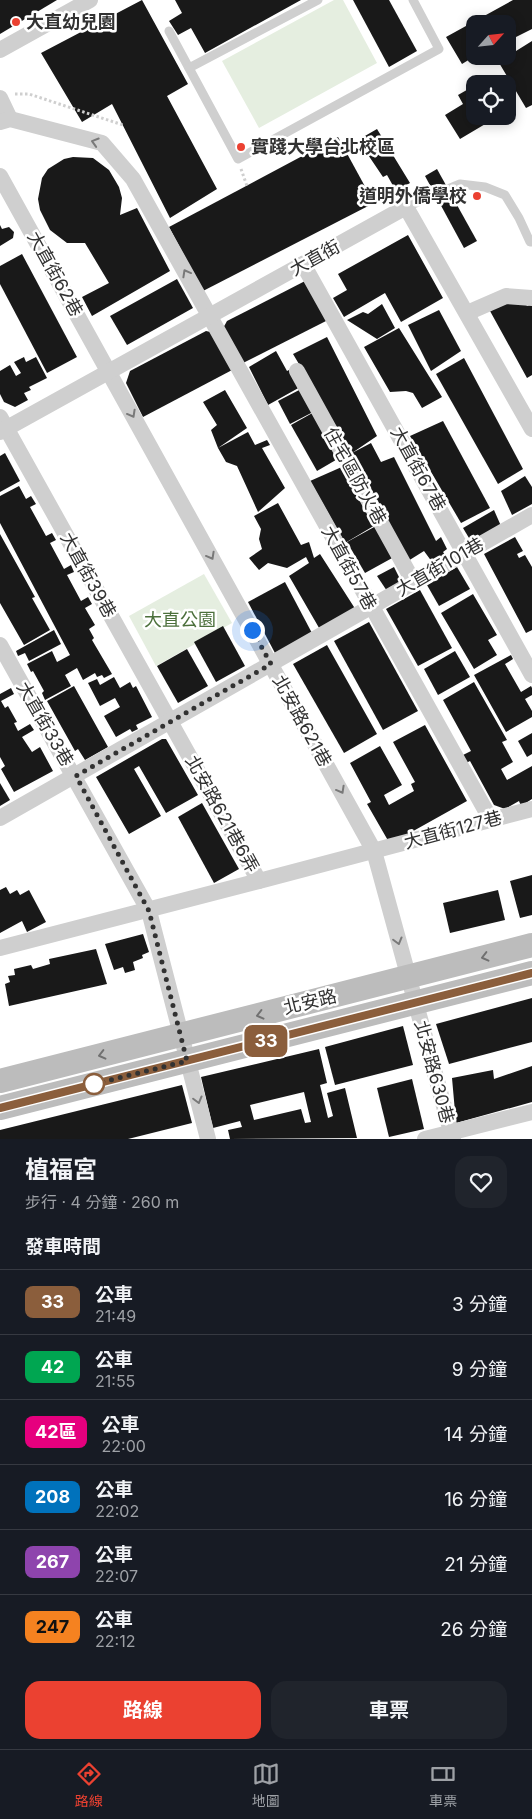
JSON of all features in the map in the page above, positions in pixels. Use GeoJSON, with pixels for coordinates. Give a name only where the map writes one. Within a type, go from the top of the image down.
{"type":"FeatureCollection","features":[{"type":"Feature","properties":{"kind":"main road","name":"北安路"},"geometry":{"type":"LineString","coordinates":[[0,1081],[532,945]]}},
{"type":"Feature","properties":{"kind":"main road","name":"北安路"},"geometry":{"type":"LineString","coordinates":[[0,1108],[532,973]]}},
{"type":"Feature","properties":{"kind":"street"},"geometry":{"type":"LineString","coordinates":[[0,50],[90,0]]}},
{"type":"Feature","properties":{"kind":"street"},"geometry":{"type":"LineString","coordinates":[[4,96],[5,120]]}},
{"type":"Feature","properties":{"kind":"street","name":"大直街57巷"},"geometry":{"type":"LineString","coordinates":[[5,120],[102,143],[133,179],[370,607],[491,820]]}},
{"type":"Feature","properties":{"kind":"street","name":"大直街62巷"},"geometry":{"type":"LineString","coordinates":[[0,176],[109,372]]}},
{"type":"Feature","properties":{"kind":"street"},"geometry":{"type":"LineString","coordinates":[[406,207],[532,429]]}},
{"type":"Feature","properties":{"kind":"street","name":"大直街"},"geometry":{"type":"LineString","coordinates":[[2,425],[109,372],[406,207]]}},
{"type":"Feature","properties":{"kind":"street","name":"大直街67巷"},"geometry":{"type":"LineString","coordinates":[[303,264],[532,675]]}},
{"type":"Feature","properties":{"kind":"street"},"geometry":{"type":"LineString","coordinates":[[467,313],[506,296],[532,298]]}},
{"type":"Feature","properties":{"kind":"street","name":"住宅區防火巷"},"geometry":{"type":"LineString","coordinates":[[297,370],[413,581]]}},
{"type":"Feature","properties":{"kind":"street","name":"北安路621巷"},"geometry":{"type":"LineString","coordinates":[[109,372],[374,851],[408,976]]}},
{"type":"Feature","properties":{"kind":"street","name":"大直街39巷"},"geometry":{"type":"LineString","coordinates":[[2,425],[170,721]]}},
{"type":"Feature","properties":{"kind":"street","name":"大直街101巷"},"geometry":{"type":"LineString","coordinates":[[0,818],[413,581],[532,515]]}},
{"type":"Feature","properties":{"kind":"street","name":"大直街33巷"},"geometry":{"type":"LineString","coordinates":[[0,645],[76,776],[149,911],[187,1061],[204,1138]]}},
{"type":"Feature","properties":{"kind":"street","name":"北安路621巷6弄"},"geometry":{"type":"LineString","coordinates":[[170,721],[259,881],[374,851]]}},
{"type":"Feature","properties":{"kind":"street","name":"大直街127巷"},"geometry":{"type":"LineString","coordinates":[[374,851],[532,809]]}},
{"type":"Feature","properties":{"kind":"street"},"geometry":{"type":"LineString","coordinates":[[0,948],[259,881]]}},
{"type":"Feature","properties":{"kind":"street","name":"北安路630巷"},"geometry":{"type":"LineString","coordinates":[[408,976],[451,1136]]}},
{"type":"Feature","properties":{"kind":"street"},"geometry":{"type":"LineString","coordinates":[[425,1139],[451,1136],[532,1112]]}},
{"type":"Feature","properties":{"kind":"lane"},"geometry":{"type":"LineString","coordinates":[[189,68],[318,0]]}},
{"type":"Feature","properties":{"kind":"lane"},"geometry":{"type":"LineString","coordinates":[[169,31],[238,159],[439,49],[413,0]]}},
{"type":"Feature","properties":{"kind":"lane"},"geometry":{"type":"LineString","coordinates":[[448,189],[460,184],[485,187],[505,195],[519,218],[530,242],[532,242]]}},
{"type":"Feature","properties":{"kind":"lane"},"geometry":{"type":"LineString","coordinates":[[406,207],[435,195]]}},
{"type":"Feature","properties":{"kind":"path"},"geometry":{"type":"LineString","coordinates":[[4,96],[29,94],[123,125]]}},
{"type":"Feature","properties":{"kind":"green space"},"geometry":{"type":"Polygon","coordinates":[[[334,0],[343,0],[377,63],[259,128],[222,61],[334,0]]]}},
{"type":"Feature","properties":{"kind":"green space","name":"大直公園"},"geometry":{"type":"Polygon","coordinates":[[[204,574],[232,623],[156,666],[129,616],[204,574]]]}},
{"type":"Feature","properties":{"kind":"building","name":"大直幼兒園"},"geometry":{"type":"Polygon","coordinates":[[[0,0],[57,0],[0,34],[0,0]]]}},
{"type":"Feature","properties":{"kind":"building"},"geometry":{"type":"Polygon","coordinates":[[[142,0],[188,84],[167,96],[217,189],[170,218],[112,104],[82,122],[41,53],[142,0]]]}},
{"type":"Feature","properties":{"kind":"building"},"geometry":{"type":"Polygon","coordinates":[[[175,0],[301,0],[205,53],[191,28],[178,35],[169,21],[182,13],[175,0]]]}},
{"type":"Feature","properties":{"kind":"building"},"geometry":{"type":"Polygon","coordinates":[[[353,0],[389,0],[417,51],[389,67],[353,0]]]}},
{"type":"Feature","properties":{"kind":"building"},"geometry":{"type":"Polygon","coordinates":[[[513,0],[532,0],[532,29],[516,37],[516,15],[486,15],[513,0]]]}},
{"type":"Feature","properties":{"kind":"building"},"geometry":{"type":"Polygon","coordinates":[[[466,26],[466,62],[462,64],[446,37],[466,26]]]}},
{"type":"Feature","properties":{"kind":"building"},"geometry":{"type":"Polygon","coordinates":[[[532,41],[532,105],[526,108],[516,91],[516,75],[506,75],[500,65],[516,65],[516,51],[532,41]]]}},
{"type":"Feature","properties":{"kind":"building"},"geometry":{"type":"Polygon","coordinates":[[[466,90],[466,125],[484,125],[460,139],[445,115],[463,104],[458,95],[466,90]]]}},
{"type":"Feature","properties":{"kind":"building"},"geometry":{"type":"Polygon","coordinates":[[[377,129],[410,183],[396,191],[387,175],[383,177],[358,140],[377,129]]]}},
{"type":"Feature","properties":{"kind":"building"},"geometry":{"type":"Polygon","coordinates":[[[338,137],[374,203],[203,291],[169,227],[338,137]]]}},
{"type":"Feature","properties":{"kind":"building"},"geometry":{"type":"Polygon","coordinates":[[[73,157],[93,158],[109,170],[119,187],[122,198],[120,215],[137,208],[170,271],[92,316],[82,297],[109,283],[85,243],[67,243],[50,230],[40,210],[38,199],[42,178],[48,169],[64,159],[73,157]]]}},
{"type":"Feature","properties":{"kind":"building"},"geometry":{"type":"Polygon","coordinates":[[[437,169],[477,241],[464,248],[425,176],[437,169]]]}},
{"type":"Feature","properties":{"kind":"building"},"geometry":{"type":"Polygon","coordinates":[[[0,225],[2,229],[9,227],[14,232],[13,238],[0,246],[0,225]]]}},
{"type":"Feature","properties":{"kind":"building"},"geometry":{"type":"Polygon","coordinates":[[[408,235],[443,298],[401,322],[385,293],[344,317],[333,298],[347,290],[338,274],[408,235]]]}},
{"type":"Feature","properties":{"kind":"building"},"geometry":{"type":"Polygon","coordinates":[[[22,254],[77,357],[47,373],[0,284],[0,266],[22,254]]]}},
{"type":"Feature","properties":{"kind":"building"},"geometry":{"type":"Polygon","coordinates":[[[177,279],[193,308],[127,345],[110,316],[177,279]]]}},
{"type":"Feature","properties":{"kind":"building"},"geometry":{"type":"Polygon","coordinates":[[[307,280],[328,320],[239,365],[221,332],[227,321],[307,280]]]}},
{"type":"Feature","properties":{"kind":"building"},"geometry":{"type":"Polygon","coordinates":[[[512,299],[523,299],[527,306],[532,304],[532,375],[527,378],[490,311],[512,299]]]}},
{"type":"Feature","properties":{"kind":"building"},"geometry":{"type":"Polygon","coordinates":[[[382,304],[395,328],[377,339],[347,320],[363,312],[368,314],[382,304]]]}},
{"type":"Feature","properties":{"kind":"building"},"geometry":{"type":"Polygon","coordinates":[[[439,310],[461,351],[431,371],[408,325],[439,310]]]}},
{"type":"Feature","properties":{"kind":"building"},"geometry":{"type":"Polygon","coordinates":[[[399,328],[442,397],[422,408],[413,393],[406,391],[390,392],[364,347],[399,328]]]}},
{"type":"Feature","properties":{"kind":"building"},"geometry":{"type":"Polygon","coordinates":[[[206,331],[215,333],[234,369],[143,417],[126,383],[130,371],[206,331]]]}},
{"type":"Feature","properties":{"kind":"building"},"geometry":{"type":"Polygon","coordinates":[[[327,337],[377,436],[352,453],[293,354],[327,337]]]}},
{"type":"Feature","properties":{"kind":"building"},"geometry":{"type":"Polygon","coordinates":[[[276,351],[287,371],[293,368],[302,386],[268,405],[249,367],[276,351]]]}},
{"type":"Feature","properties":{"kind":"building"},"geometry":{"type":"Polygon","coordinates":[[[24,357],[26,362],[36,357],[47,378],[29,387],[31,390],[24,393],[28,400],[15,407],[4,402],[0,394],[0,371],[10,365],[16,376],[21,373],[14,362],[24,357]]]}},
{"type":"Feature","properties":{"kind":"building"},"geometry":{"type":"Polygon","coordinates":[[[464,358],[523,469],[498,484],[436,374],[464,358]]]}},
{"type":"Feature","properties":{"kind":"building"},"geometry":{"type":"Polygon","coordinates":[[[303,388],[315,411],[290,424],[278,401],[303,388]]]}},
{"type":"Feature","properties":{"kind":"building"},"geometry":{"type":"Polygon","coordinates":[[[225,390],[247,428],[218,448],[211,430],[217,425],[203,402],[225,390]]]}},
{"type":"Feature","properties":{"kind":"building"},"geometry":{"type":"Polygon","coordinates":[[[316,411],[341,457],[317,471],[291,425],[316,411]]]}},
{"type":"Feature","properties":{"kind":"building"},"geometry":{"type":"Polygon","coordinates":[[[443,421],[490,508],[461,523],[410,436],[443,421]]]}},
{"type":"Feature","properties":{"kind":"building"},"geometry":{"type":"Polygon","coordinates":[[[248,432],[255,445],[267,440],[270,445],[262,448],[285,488],[258,512],[237,466],[226,462],[218,448],[248,432]]]}},
{"type":"Feature","properties":{"kind":"building"},"geometry":{"type":"Polygon","coordinates":[[[371,443],[381,462],[394,457],[436,541],[441,537],[447,549],[443,552],[448,559],[435,566],[424,551],[408,561],[352,453],[371,443]]]}},
{"type":"Feature","properties":{"kind":"building"},"geometry":{"type":"Polygon","coordinates":[[[5,453],[20,481],[0,492],[0,456],[5,453]]]}},
{"type":"Feature","properties":{"kind":"building"},"geometry":{"type":"Polygon","coordinates":[[[344,466],[377,524],[345,543],[310,481],[344,466]]]}},
{"type":"Feature","properties":{"kind":"building"},"geometry":{"type":"Polygon","coordinates":[[[525,476],[532,487],[532,504],[512,515],[501,491],[525,476]]]}},
{"type":"Feature","properties":{"kind":"building"},"geometry":{"type":"Polygon","coordinates":[[[19,486],[26,499],[31,496],[36,504],[30,507],[46,536],[52,533],[56,540],[50,543],[64,569],[71,565],[74,572],[67,575],[81,601],[88,597],[92,604],[85,608],[95,625],[89,629],[94,638],[92,640],[112,674],[104,678],[102,675],[97,677],[95,673],[83,680],[77,668],[65,675],[71,686],[45,700],[42,693],[44,691],[27,664],[52,651],[57,662],[70,655],[0,523],[0,496],[19,486]]]}},
{"type":"Feature","properties":{"kind":"building"},"geometry":{"type":"Polygon","coordinates":[[[278,503],[301,545],[309,542],[314,558],[320,554],[354,607],[353,616],[322,633],[289,576],[309,563],[306,557],[287,568],[268,563],[259,570],[249,558],[262,549],[259,539],[261,529],[254,516],[278,503]]]}},
{"type":"Feature","properties":{"kind":"building"},"geometry":{"type":"Polygon","coordinates":[[[494,510],[501,526],[472,543],[463,528],[494,510]]]}},
{"type":"Feature","properties":{"kind":"building"},"geometry":{"type":"Polygon","coordinates":[[[376,526],[394,557],[365,573],[347,542],[376,526]]]}},
{"type":"Feature","properties":{"kind":"building"},"geometry":{"type":"Polygon","coordinates":[[[0,534],[35,597],[32,598],[50,630],[24,645],[0,603],[0,534]]]}},
{"type":"Feature","properties":{"kind":"building"},"geometry":{"type":"Polygon","coordinates":[[[515,537],[523,551],[517,554],[519,558],[525,555],[532,567],[532,630],[526,633],[484,554],[515,537]]]}},
{"type":"Feature","properties":{"kind":"building"},"geometry":{"type":"Polygon","coordinates":[[[394,567],[402,583],[387,591],[377,576],[394,567]]]}},
{"type":"Feature","properties":{"kind":"building"},"geometry":{"type":"Polygon","coordinates":[[[457,567],[470,589],[439,606],[427,585],[457,567]]]}},
{"type":"Feature","properties":{"kind":"building"},"geometry":{"type":"Polygon","coordinates":[[[285,582],[313,635],[276,655],[248,602],[285,582]]]}},
{"type":"Feature","properties":{"kind":"building"},"geometry":{"type":"Polygon","coordinates":[[[420,590],[452,648],[418,666],[386,609],[420,590]]]}},
{"type":"Feature","properties":{"kind":"building"},"geometry":{"type":"Polygon","coordinates":[[[473,594],[497,635],[488,640],[497,655],[474,669],[441,613],[473,594]]]}},
{"type":"Feature","properties":{"kind":"building"},"geometry":{"type":"Polygon","coordinates":[[[369,622],[418,711],[383,730],[334,641],[369,622]]]}},
{"type":"Feature","properties":{"kind":"building"},"geometry":{"type":"Polygon","coordinates":[[[223,626],[245,666],[216,682],[194,642],[223,626]]]}},
{"type":"Feature","properties":{"kind":"building"},"geometry":{"type":"Polygon","coordinates":[[[54,630],[61,644],[29,661],[25,653],[18,656],[16,651],[54,630]]]}},
{"type":"Feature","properties":{"kind":"building"},"geometry":{"type":"Polygon","coordinates":[[[327,645],[377,734],[344,753],[293,664],[327,645]]]}},
{"type":"Feature","properties":{"kind":"building"},"geometry":{"type":"Polygon","coordinates":[[[187,649],[208,686],[178,703],[157,666],[187,649]]]}},
{"type":"Feature","properties":{"kind":"building"},"geometry":{"type":"Polygon","coordinates":[[[455,651],[470,677],[438,695],[424,669],[455,651]]]}},
{"type":"Feature","properties":{"kind":"building"},"geometry":{"type":"Polygon","coordinates":[[[511,655],[513,659],[505,664],[521,692],[531,686],[532,688],[532,695],[525,699],[532,711],[532,717],[506,732],[474,675],[511,655]]]}},
{"type":"Feature","properties":{"kind":"building"},"geometry":{"type":"Polygon","coordinates":[[[114,677],[120,688],[130,682],[133,688],[136,686],[152,717],[136,725],[138,729],[132,732],[130,729],[116,737],[104,716],[120,707],[115,698],[100,706],[88,683],[97,679],[100,685],[114,677]]]}},
{"type":"Feature","properties":{"kind":"building"},"geometry":{"type":"Polygon","coordinates":[[[474,682],[507,740],[502,742],[513,762],[501,769],[507,780],[532,766],[532,799],[521,806],[519,801],[505,809],[494,805],[470,761],[466,763],[463,755],[471,751],[443,700],[474,682]]]}},
{"type":"Feature","properties":{"kind":"building"},"geometry":{"type":"Polygon","coordinates":[[[74,686],[108,747],[85,760],[78,749],[75,751],[47,701],[74,686]]]}},
{"type":"Feature","properties":{"kind":"building"},"geometry":{"type":"Polygon","coordinates":[[[11,688],[14,694],[1,701],[5,708],[8,706],[17,722],[14,723],[18,731],[30,724],[34,730],[22,737],[32,752],[40,747],[53,771],[14,792],[1,769],[5,766],[0,757],[0,694],[11,688]]]}},
{"type":"Feature","properties":{"kind":"building"},"geometry":{"type":"Polygon","coordinates":[[[425,725],[467,801],[390,844],[367,804],[371,802],[350,763],[380,746],[402,785],[384,795],[389,805],[414,791],[411,784],[415,782],[393,742],[425,725]]]}},
{"type":"Feature","properties":{"kind":"building"},"geometry":{"type":"Polygon","coordinates":[[[532,733],[532,754],[527,757],[518,741],[532,733]]]}},
{"type":"Feature","properties":{"kind":"building"},"geometry":{"type":"Polygon","coordinates":[[[162,739],[166,739],[198,795],[166,813],[139,766],[134,769],[161,816],[129,834],[96,777],[162,739]]]}},
{"type":"Feature","properties":{"kind":"building"},"geometry":{"type":"Polygon","coordinates":[[[0,783],[10,800],[0,806],[0,783]]]}},
{"type":"Feature","properties":{"kind":"building"},"geometry":{"type":"Polygon","coordinates":[[[202,803],[239,869],[214,883],[178,817],[202,803]]]}},
{"type":"Feature","properties":{"kind":"building"},"geometry":{"type":"Polygon","coordinates":[[[532,875],[532,915],[520,918],[510,881],[532,875]]]}},
{"type":"Feature","properties":{"kind":"building"},"geometry":{"type":"Polygon","coordinates":[[[6,887],[10,894],[17,890],[20,895],[29,890],[46,922],[27,932],[22,921],[0,933],[0,890],[6,887]]]}},
{"type":"Feature","properties":{"kind":"building"},"geometry":{"type":"Polygon","coordinates":[[[498,890],[505,920],[450,933],[443,903],[498,890]]]}},
{"type":"Feature","properties":{"kind":"building"},"geometry":{"type":"Polygon","coordinates":[[[143,934],[149,952],[142,955],[143,958],[133,962],[135,970],[125,973],[123,967],[114,970],[105,944],[143,934]]]}},
{"type":"Feature","properties":{"kind":"building"},"geometry":{"type":"Polygon","coordinates":[[[96,949],[107,984],[9,1006],[5,984],[10,982],[8,976],[15,975],[14,969],[31,965],[33,969],[50,964],[49,959],[96,949]]]}},
{"type":"Feature","properties":{"kind":"building"},"geometry":{"type":"Polygon","coordinates":[[[532,998],[532,1042],[449,1064],[436,1024],[532,998]]]}},
{"type":"Feature","properties":{"kind":"building"},"geometry":{"type":"Polygon","coordinates":[[[403,1026],[413,1065],[335,1085],[325,1047],[403,1026]]]}},
{"type":"Feature","properties":{"kind":"building"},"geometry":{"type":"Polygon","coordinates":[[[319,1049],[327,1083],[320,1085],[328,1118],[333,1116],[327,1093],[345,1088],[357,1138],[230,1139],[228,1130],[242,1127],[240,1121],[213,1128],[201,1077],[319,1049]],[[304,1092],[250,1105],[254,1120],[301,1109],[305,1123],[311,1122],[304,1092]]]}},
{"type":"Feature","properties":{"kind":"building"},"geometry":{"type":"Polygon","coordinates":[[[532,1066],[532,1102],[456,1123],[452,1078],[493,1070],[494,1079],[532,1066]]]}},
{"type":"Feature","properties":{"kind":"building"},"geometry":{"type":"Polygon","coordinates":[[[412,1079],[424,1129],[389,1137],[377,1088],[412,1079]]]}},
{"type":"Feature","properties":{"kind":"building"},"geometry":{"type":"Polygon","coordinates":[[[182,1085],[192,1123],[128,1139],[0,1139],[0,1130],[182,1085]]]}},
{"type":"Feature","properties":{"kind":"bus line","name":"33"},"geometry":{"type":"LineString","coordinates":[[0,1108],[532,973]]}},
{"type":"Feature","properties":{"kind":"place","name":"大直幼兒園"},"geometry":{"type":"Point","coordinates":[16,22]}},
{"type":"Feature","properties":{"kind":"place","name":"實踐大學台北校區"},"geometry":{"type":"Point","coordinates":[241,147]}},
{"type":"Feature","properties":{"kind":"place","name":"道明外僑學校"},"geometry":{"type":"Point","coordinates":[477,196]}},
{"type":"Feature","properties":{"kind":"route"},"geometry":{"type":"LineString","coordinates":[[94,1084],[187,1061],[149,911],[76,776],[271,664],[252,630]]}}]}
